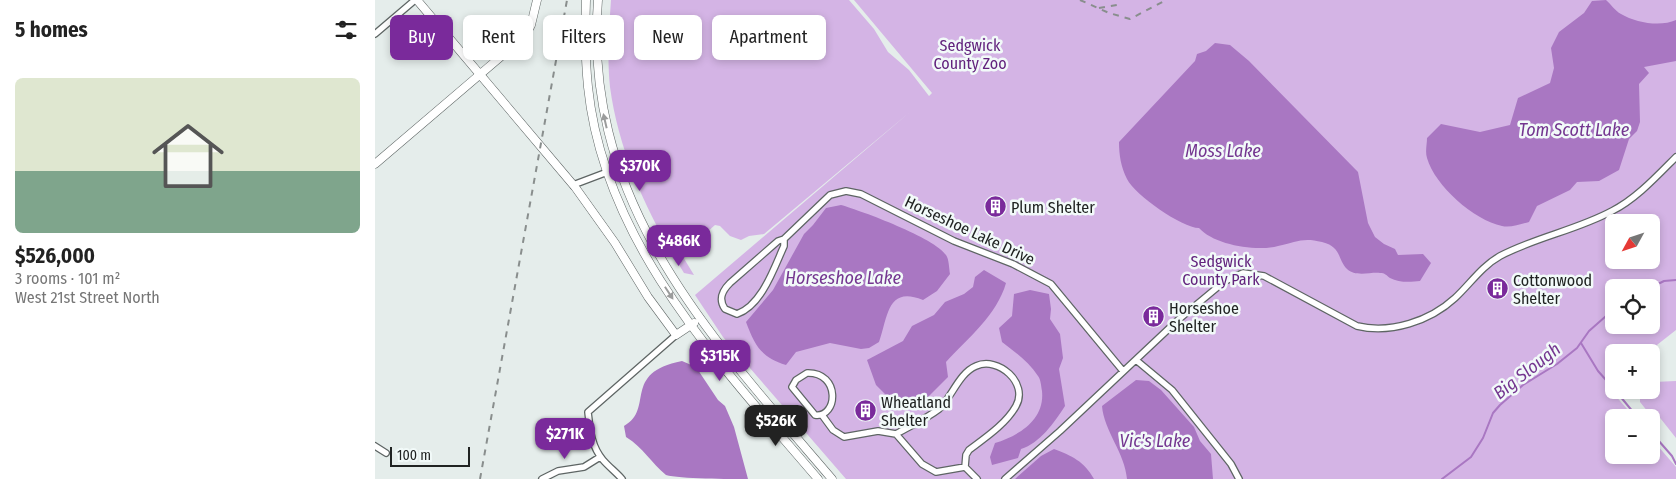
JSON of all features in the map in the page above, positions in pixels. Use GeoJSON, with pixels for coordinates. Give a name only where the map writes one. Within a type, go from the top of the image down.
{"type":"FeatureCollection","features":[{"type":"Feature","properties":{"kind":"main road"},"geometry":{"type":"LineString","coordinates":[[416,0],[573,185],[610,235],[648,297],[676,335],[699,319]]}},
{"type":"Feature","properties":{"kind":"main road"},"geometry":{"type":"LineString","coordinates":[[375,164],[525,36],[531,25],[537,0]]}},
{"type":"Feature","properties":{"kind":"main road"},"geometry":{"type":"LineString","coordinates":[[586,0],[585,30],[588,88],[598,142],[607,172],[640,244],[689,326],[818,479]]}},
{"type":"Feature","properties":{"kind":"main road"},"geometry":{"type":"LineString","coordinates":[[598,0],[596,40],[603,111],[618,168],[651,242],[699,319],[832,479]]}},
{"type":"Feature","properties":{"kind":"street"},"geometry":{"type":"LineString","coordinates":[[375,34],[416,0]]}},
{"type":"Feature","properties":{"kind":"street"},"geometry":{"type":"LineString","coordinates":[[1005,479],[1065,428],[1123,371],[1225,281],[1243,273],[1264,276],[1357,326],[1382,329],[1413,322],[1447,305],[1498,257],[1541,237],[1600,217],[1619,208],[1676,157]]}},
{"type":"Feature","properties":{"kind":"street"},"geometry":{"type":"LineString","coordinates":[[573,185],[618,168]]}},
{"type":"Feature","properties":{"kind":"street","name":"Horseshoe Lake Drive"},"geometry":{"type":"LineString","coordinates":[[784,239],[784,246],[765,285],[755,300],[745,310],[737,314],[725,309],[721,298],[726,286],[778,241],[784,239],[830,195],[846,191],[861,194],[954,241],[1013,264],[1051,284],[1123,371]]}},
{"type":"Feature","properties":{"kind":"street"},"geometry":{"type":"LineString","coordinates":[[623,479],[600,456],[591,436],[588,412],[597,402],[676,335]]}},
{"type":"Feature","properties":{"kind":"street"},"geometry":{"type":"LineString","coordinates":[[1136,360],[1172,390],[1231,464],[1239,479]]}},
{"type":"Feature","properties":{"kind":"street"},"geometry":{"type":"LineString","coordinates":[[896,434],[939,409],[971,369],[984,364],[998,365],[1005,368],[1014,380],[1019,397],[1017,404],[999,425],[969,450],[966,455],[965,467],[977,479]]}},
{"type":"Feature","properties":{"kind":"street"},"geometry":{"type":"LineString","coordinates":[[817,374],[830,383],[832,398],[826,413],[822,415],[815,415],[793,390],[792,384],[801,375],[817,374]]}},
{"type":"Feature","properties":{"kind":"street"},"geometry":{"type":"LineString","coordinates":[[822,415],[833,430],[844,437],[878,430],[896,434],[922,464],[936,472],[941,473],[965,467]]}},
{"type":"Feature","properties":{"kind":"street"},"geometry":{"type":"LineString","coordinates":[[375,446],[386,453]]}},
{"type":"Feature","properties":{"kind":"street"},"geometry":{"type":"LineString","coordinates":[[542,479],[558,471],[584,467],[600,456]]}},
{"type":"Feature","properties":{"kind":"green space","name":"Sedgwick County Park"},"geometry":{"type":"Polygon","coordinates":[[[611,0],[849,0],[874,29],[888,52],[909,70],[929,96],[932,93],[854,0],[1676,0],[1676,330],[1658,344],[1605,344],[1605,399],[1618,399],[1627,409],[1605,409],[1605,464],[1660,464],[1660,448],[1676,467],[1676,479],[846,479],[723,337],[695,295],[910,112],[764,234],[749,236],[741,240],[730,236],[720,226],[715,225],[689,248],[680,252],[694,275],[684,273],[659,230],[637,184],[620,136],[610,87],[609,60],[624,60],[624,15],[610,15],[611,0]]]}},
{"type":"Feature","properties":{"kind":"green space"},"geometry":{"type":"Polygon","coordinates":[[[1676,381],[1676,438],[1660,418],[1660,409],[1646,409],[1640,402],[1640,399],[1660,399],[1660,382],[1676,381]]]}},
{"type":"Feature","properties":{"kind":"water","name":"Tom Scott Lake"},"geometry":{"type":"Polygon","coordinates":[[[1606,0],[1619,13],[1634,20],[1656,24],[1676,20],[1676,61],[1644,67],[1649,73],[1639,84],[1640,122],[1637,131],[1629,139],[1619,170],[1599,181],[1577,182],[1570,190],[1537,206],[1529,222],[1515,226],[1502,226],[1480,217],[1457,200],[1438,180],[1427,158],[1427,138],[1441,124],[1480,132],[1510,125],[1518,98],[1550,83],[1554,68],[1551,48],[1559,32],[1584,13],[1592,1],[1606,0]]]}},
{"type":"Feature","properties":{"kind":"water","name":"Moss Lake"},"geometry":{"type":"Polygon","coordinates":[[[1215,43],[1230,45],[1249,61],[1358,172],[1368,223],[1375,237],[1395,249],[1398,255],[1423,254],[1431,263],[1420,281],[1394,280],[1383,273],[1354,273],[1347,269],[1333,247],[1322,242],[1300,241],[1269,248],[1236,246],[1225,243],[1206,234],[1199,228],[1191,227],[1171,217],[1149,202],[1132,186],[1127,179],[1122,165],[1119,142],[1195,61],[1197,54],[1206,51],[1215,43]]]}},
{"type":"Feature","properties":{"kind":"water","name":"Horseshoe Lake"},"geometry":{"type":"Polygon","coordinates":[[[841,205],[881,219],[928,241],[946,255],[950,274],[937,291],[923,300],[911,296],[896,300],[887,314],[879,342],[869,348],[861,349],[830,343],[796,352],[786,365],[777,362],[760,350],[746,322],[773,290],[804,234],[826,208],[841,205]]]}},
{"type":"Feature","properties":{"kind":"water","name":"Horseshoe Lake"},"geometry":{"type":"Polygon","coordinates":[[[984,270],[1006,283],[1002,295],[989,316],[946,362],[948,377],[924,401],[904,403],[888,397],[876,385],[867,360],[903,341],[912,326],[934,315],[945,302],[964,294],[973,287],[975,277],[984,270]]]}},
{"type":"Feature","properties":{"kind":"water"},"geometry":{"type":"Polygon","coordinates":[[[1030,290],[1049,294],[1050,319],[1060,334],[1063,358],[1059,369],[1065,406],[1040,437],[1021,449],[1018,458],[992,465],[990,457],[995,443],[1012,436],[1028,425],[1035,418],[1042,401],[1039,378],[1017,353],[1002,342],[999,328],[1012,316],[1014,294],[1030,290]]]}},
{"type":"Feature","properties":{"kind":"water"},"geometry":{"type":"Polygon","coordinates":[[[682,361],[696,367],[718,400],[725,406],[734,427],[748,479],[693,478],[666,475],[638,446],[626,437],[624,426],[633,419],[638,410],[645,382],[652,374],[663,367],[682,361]]]}},
{"type":"Feature","properties":{"kind":"water","name":"Vic's Lake"},"geometry":{"type":"Polygon","coordinates":[[[1136,380],[1149,381],[1161,390],[1194,427],[1200,441],[1211,454],[1213,479],[1127,479],[1123,460],[1106,424],[1102,406],[1136,380]]]}},
{"type":"Feature","properties":{"kind":"water","name":"Vic's Lake"},"geometry":{"type":"Polygon","coordinates":[[[1054,449],[1077,460],[1094,479],[1015,479],[1041,456],[1054,449]]]}},
{"type":"Feature","properties":{"kind":"waterway","name":"Big Slough"},"geometry":{"type":"LineString","coordinates":[[1660,283],[1676,280]]}},
{"type":"Feature","properties":{"kind":"waterway","name":"Big Slough"},"geometry":{"type":"LineString","coordinates":[[1442,479],[1471,457],[1483,438],[1493,413],[1500,405],[1523,385],[1557,364],[1577,348],[1589,331],[1605,317]]}},
{"type":"Feature","properties":{"kind":"waterway"},"geometry":{"type":"LineString","coordinates":[[1581,343],[1605,379]]}},
{"type":"Feature","properties":{"kind":"waterway"},"geometry":{"type":"LineString","coordinates":[[1622,399],[1631,409]]}},
{"type":"Feature","properties":{"kind":"waterway"},"geometry":{"type":"LineString","coordinates":[[1660,442],[1672,456],[1676,464]]}},
{"type":"Feature","properties":{"kind":"railway"},"geometry":{"type":"LineString","coordinates":[[480,479],[567,0]]}},
{"type":"Feature","properties":{"kind":"railway"},"geometry":{"type":"LineString","coordinates":[[1080,0],[1109,13],[1130,19],[1166,0]]}},
{"type":"Feature","properties":{"kind":"railway"},"geometry":{"type":"LineString","coordinates":[[1099,8],[1117,5]]}},
{"type":"Feature","properties":{"kind":"place","name":"Plum Shelter"},"geometry":{"type":"Point","coordinates":[995,207]}},
{"type":"Feature","properties":{"kind":"place","name":"Cottonwood Shelter"},"geometry":{"type":"Point","coordinates":[1497,289]}},
{"type":"Feature","properties":{"kind":"place","name":"Horseshoe Shelter"},"geometry":{"type":"Point","coordinates":[1153,317]}},
{"type":"Feature","properties":{"kind":"place","name":"Wheatland Shelter"},"geometry":{"type":"Point","coordinates":[865,411]}},
{"type":"Feature","properties":{"kind":"park label","name":"Sedgwick County Zoo"},"geometry":{"type":"Point","coordinates":[970,54]}}]}
